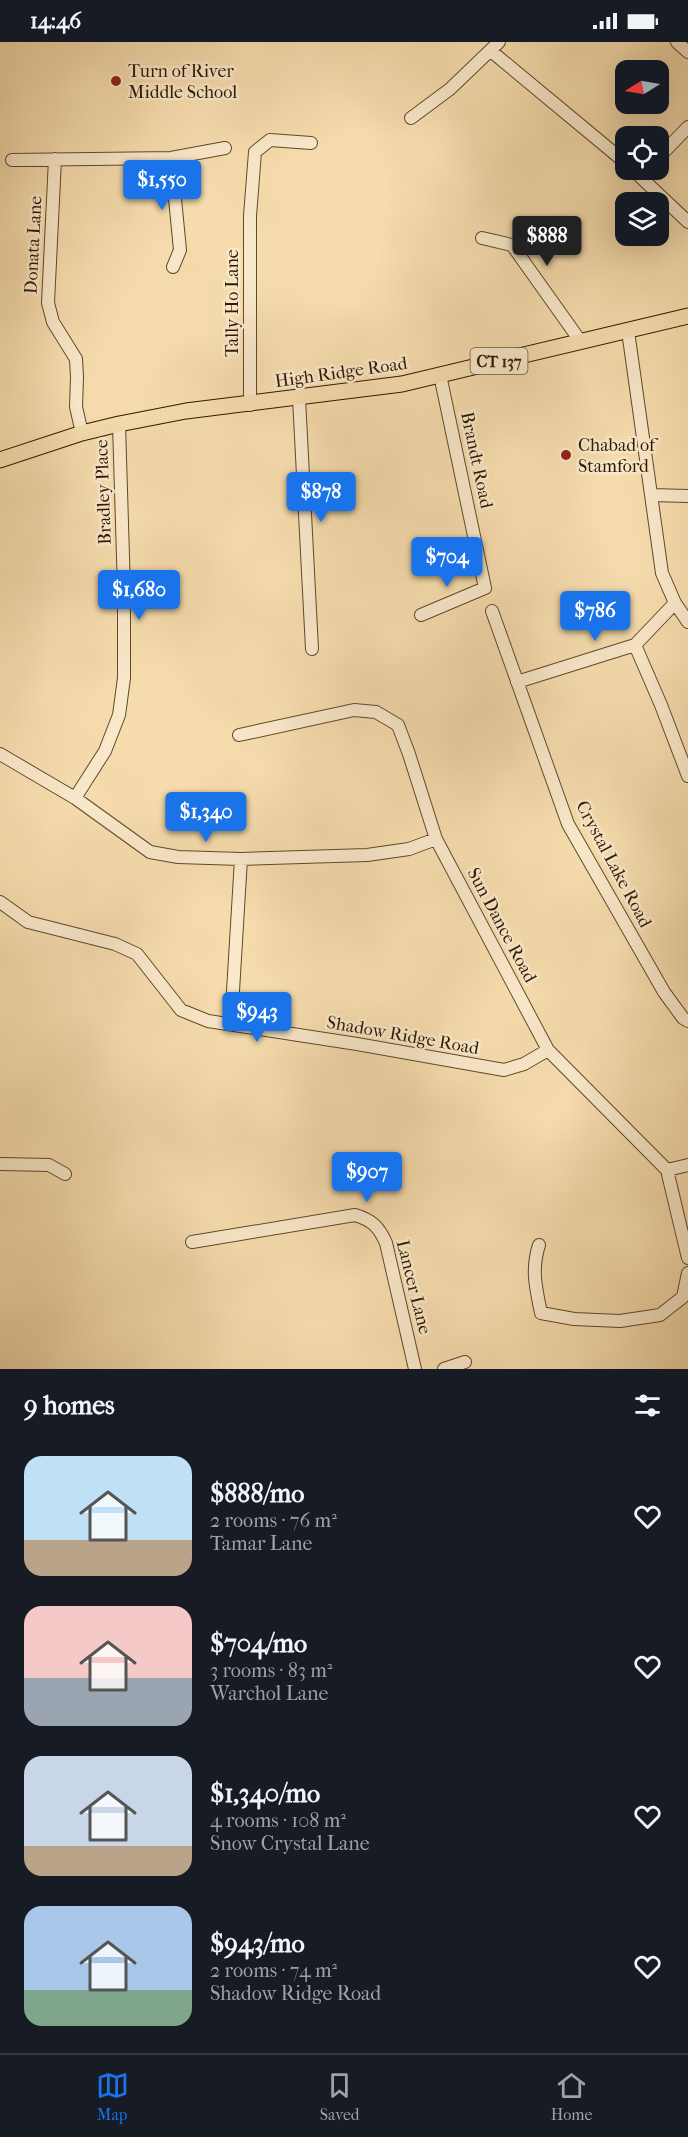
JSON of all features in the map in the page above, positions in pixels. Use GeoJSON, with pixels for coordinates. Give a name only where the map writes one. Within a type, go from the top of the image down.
{"type":"FeatureCollection","features":[{"type":"Feature","properties":{"kind":"main road","name":"High Ridge Road"},"geometry":{"type":"LineString","coordinates":[[0,460],[82,433],[119,424],[186,411],[250,405],[402,384],[688,316]]}},
{"type":"Feature","properties":{"kind":"street"},"geometry":{"type":"LineString","coordinates":[[677,42],[688,52]]}},
{"type":"Feature","properties":{"kind":"street"},"geometry":{"type":"LineString","coordinates":[[411,118],[450,89],[495,47],[615,153]]}},
{"type":"Feature","properties":{"kind":"street"},"geometry":{"type":"LineString","coordinates":[[669,147],[688,127]]}},
{"type":"Feature","properties":{"kind":"street","name":"Tally Ho Lane"},"geometry":{"type":"LineString","coordinates":[[250,405],[250,216],[255,152],[270,141],[310,143]]}},
{"type":"Feature","properties":{"kind":"street"},"geometry":{"type":"LineString","coordinates":[[12,160],[171,158],[225,148]]}},
{"type":"Feature","properties":{"kind":"street"},"geometry":{"type":"LineString","coordinates":[[171,158],[180,250],[173,267]]}},
{"type":"Feature","properties":{"kind":"street","name":"Donata Lane"},"geometry":{"type":"LineString","coordinates":[[55,159],[48,303],[53,322],[76,359],[76,407],[82,433]]}},
{"type":"Feature","properties":{"kind":"street"},"geometry":{"type":"LineString","coordinates":[[648,180],[688,222]]}},
{"type":"Feature","properties":{"kind":"street"},"geometry":{"type":"LineString","coordinates":[[482,238],[512,246],[581,342]]}},
{"type":"Feature","properties":{"kind":"street"},"geometry":{"type":"LineString","coordinates":[[628,331],[662,573],[675,603],[688,622]]}},
{"type":"Feature","properties":{"kind":"street","name":"Brandt Road"},"geometry":{"type":"LineString","coordinates":[[421,615],[485,588],[440,375]]}},
{"type":"Feature","properties":{"kind":"street"},"geometry":{"type":"LineString","coordinates":[[299,398],[312,649]]}},
{"type":"Feature","properties":{"kind":"street","name":"Bradley Place"},"geometry":{"type":"LineString","coordinates":[[75,798],[105,751],[119,715],[124,678],[119,424]]}},
{"type":"Feature","properties":{"kind":"street"},"geometry":{"type":"LineString","coordinates":[[651,495],[688,496]]}},
{"type":"Feature","properties":{"kind":"street"},"geometry":{"type":"LineString","coordinates":[[517,682],[635,645],[675,603]]}},
{"type":"Feature","properties":{"kind":"street","name":"Crystal Lake Road"},"geometry":{"type":"LineString","coordinates":[[492,611],[568,824],[664,992],[683,1018],[688,1021]]}},
{"type":"Feature","properties":{"kind":"street"},"geometry":{"type":"LineString","coordinates":[[635,645],[662,705],[688,776]]}},
{"type":"Feature","properties":{"kind":"street","name":"Sun Dance Road"},"geometry":{"type":"LineString","coordinates":[[239,735],[354,710],[376,712],[398,725],[436,838],[548,1050],[667,1170]]}},
{"type":"Feature","properties":{"kind":"street"},"geometry":{"type":"LineString","coordinates":[[0,754],[75,798],[150,852],[178,857],[241,859],[367,855],[409,849],[436,838]]}},
{"type":"Feature","properties":{"kind":"street"},"geometry":{"type":"LineString","coordinates":[[231,1024],[241,859]]}},
{"type":"Feature","properties":{"kind":"street","name":"Shadow Ridge Road"},"geometry":{"type":"LineString","coordinates":[[0,902],[28,922],[115,944],[137,954],[181,1010],[208,1021],[504,1070],[524,1064],[548,1050]]}},
{"type":"Feature","properties":{"kind":"street"},"geometry":{"type":"LineString","coordinates":[[0,1164],[49,1165],[65,1174]]}},
{"type":"Feature","properties":{"kind":"street"},"geometry":{"type":"LineString","coordinates":[[688,1165],[667,1170],[688,1258]]}},
{"type":"Feature","properties":{"kind":"street","name":"Lancer Lane"},"geometry":{"type":"LineString","coordinates":[[192,1242],[355,1215],[365,1218],[379,1228],[386,1243],[415,1369]]}},
{"type":"Feature","properties":{"kind":"street"},"geometry":{"type":"LineString","coordinates":[[539,1245],[534,1260],[534,1275],[541,1313],[574,1319],[620,1321],[660,1315],[683,1297],[688,1273]]}},
{"type":"Feature","properties":{"kind":"street"},"geometry":{"type":"LineString","coordinates":[[444,1369],[465,1362]]}},
{"type":"Feature","properties":{"kind":"place","name":"Turn of River Middle School"},"geometry":{"type":"Point","coordinates":[116,81]}},
{"type":"Feature","properties":{"kind":"place","name":"Chabad of Stamford"},"geometry":{"type":"Point","coordinates":[566,455]}}]}
